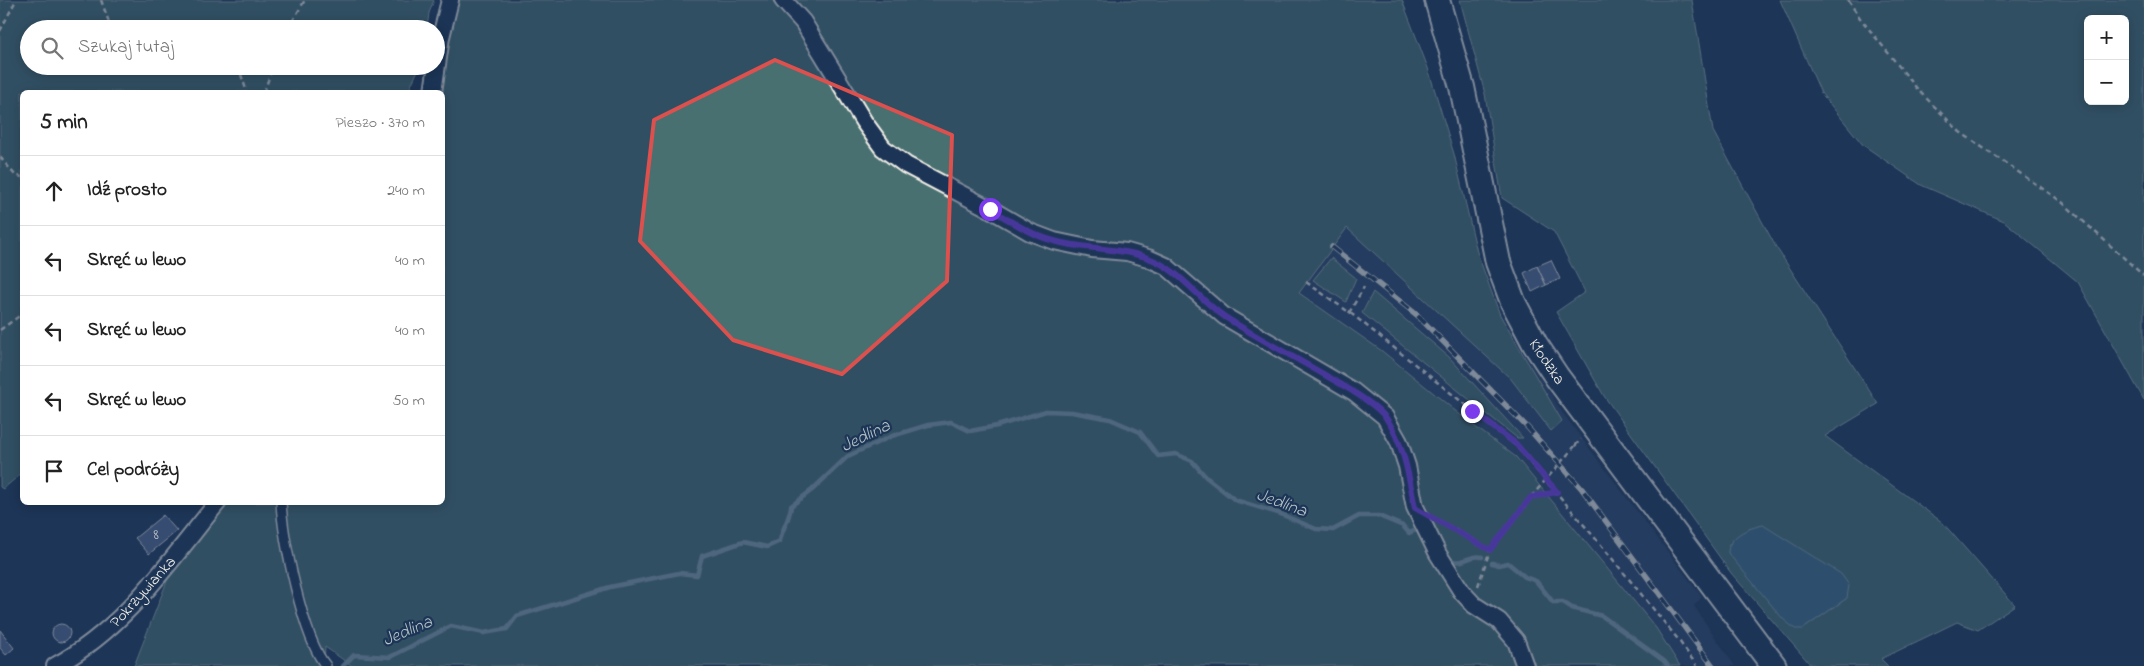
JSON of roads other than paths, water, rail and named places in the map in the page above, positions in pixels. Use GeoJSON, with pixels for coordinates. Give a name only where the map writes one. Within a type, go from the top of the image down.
{"type":"FeatureCollection","features":[{"type":"Feature","properties":{"kind":"main road","name":"Kłodzka"},"geometry":{"type":"LineString","coordinates":[[1437,0],[1462,87],[1498,262],[1512,302],[1535,344],[1558,377],[1774,666]]}},
{"type":"Feature","properties":{"kind":"street"},"geometry":{"type":"LineString","coordinates":[[445,21],[450,0]]}},
{"type":"Feature","properties":{"kind":"street"},"geometry":{"type":"LineString","coordinates":[[784,0],[803,22],[864,122],[883,148],[906,165],[1030,232],[1054,241],[1073,245],[1127,252],[1166,266],[1224,316],[1354,392],[1385,417],[1407,466],[1415,508],[1438,554],[1462,592],[1474,605],[1499,621],[1516,641],[1525,666]]}},
{"type":"Feature","properties":{"kind":"street"},"geometry":{"type":"LineString","coordinates":[[433,90],[435,75]]}},
{"type":"Feature","properties":{"kind":"street","name":"Pokrzywianka"},"geometry":{"type":"LineString","coordinates":[[55,666],[98,639],[124,615],[164,570],[216,505]]}},
{"type":"Feature","properties":{"kind":"lane"},"geometry":{"type":"LineString","coordinates":[[281,505],[296,590],[310,636],[326,666]]}},
{"type":"Feature","properties":{"kind":"waterway","name":"Jedlina"},"geometry":{"type":"LineString","coordinates":[[343,666],[354,655],[390,657],[451,626],[484,633],[507,629],[517,616],[610,587],[679,573],[697,575],[702,556],[743,542],[767,547],[780,541],[791,506],[812,490],[848,456],[892,436],[928,425],[951,422],[970,431],[997,426],[1046,411],[1072,412],[1110,419],[1140,432],[1158,456],[1176,454],[1192,461],[1206,477],[1235,500],[1278,513],[1316,529],[1333,530],[1359,516],[1379,516],[1403,526],[1409,533],[1416,530],[1420,533]]}},
{"type":"Feature","properties":{"kind":"waterway","name":"Jedlina"},"geometry":{"type":"LineString","coordinates":[[1448,557],[1457,561],[1477,556],[1482,557]]}},
{"type":"Feature","properties":{"kind":"waterway","name":"Jedlina"},"geometry":{"type":"LineString","coordinates":[[1492,563],[1499,565],[1508,563],[1525,577],[1536,581],[1553,602],[1563,602],[1572,608],[1602,616],[1664,661],[1668,666]]}},
{"type":"Feature","properties":{"kind":"railway"},"geometry":{"type":"LineString","coordinates":[[1332,247],[1417,315],[1528,428],[1582,489],[1713,666]]}}]}
